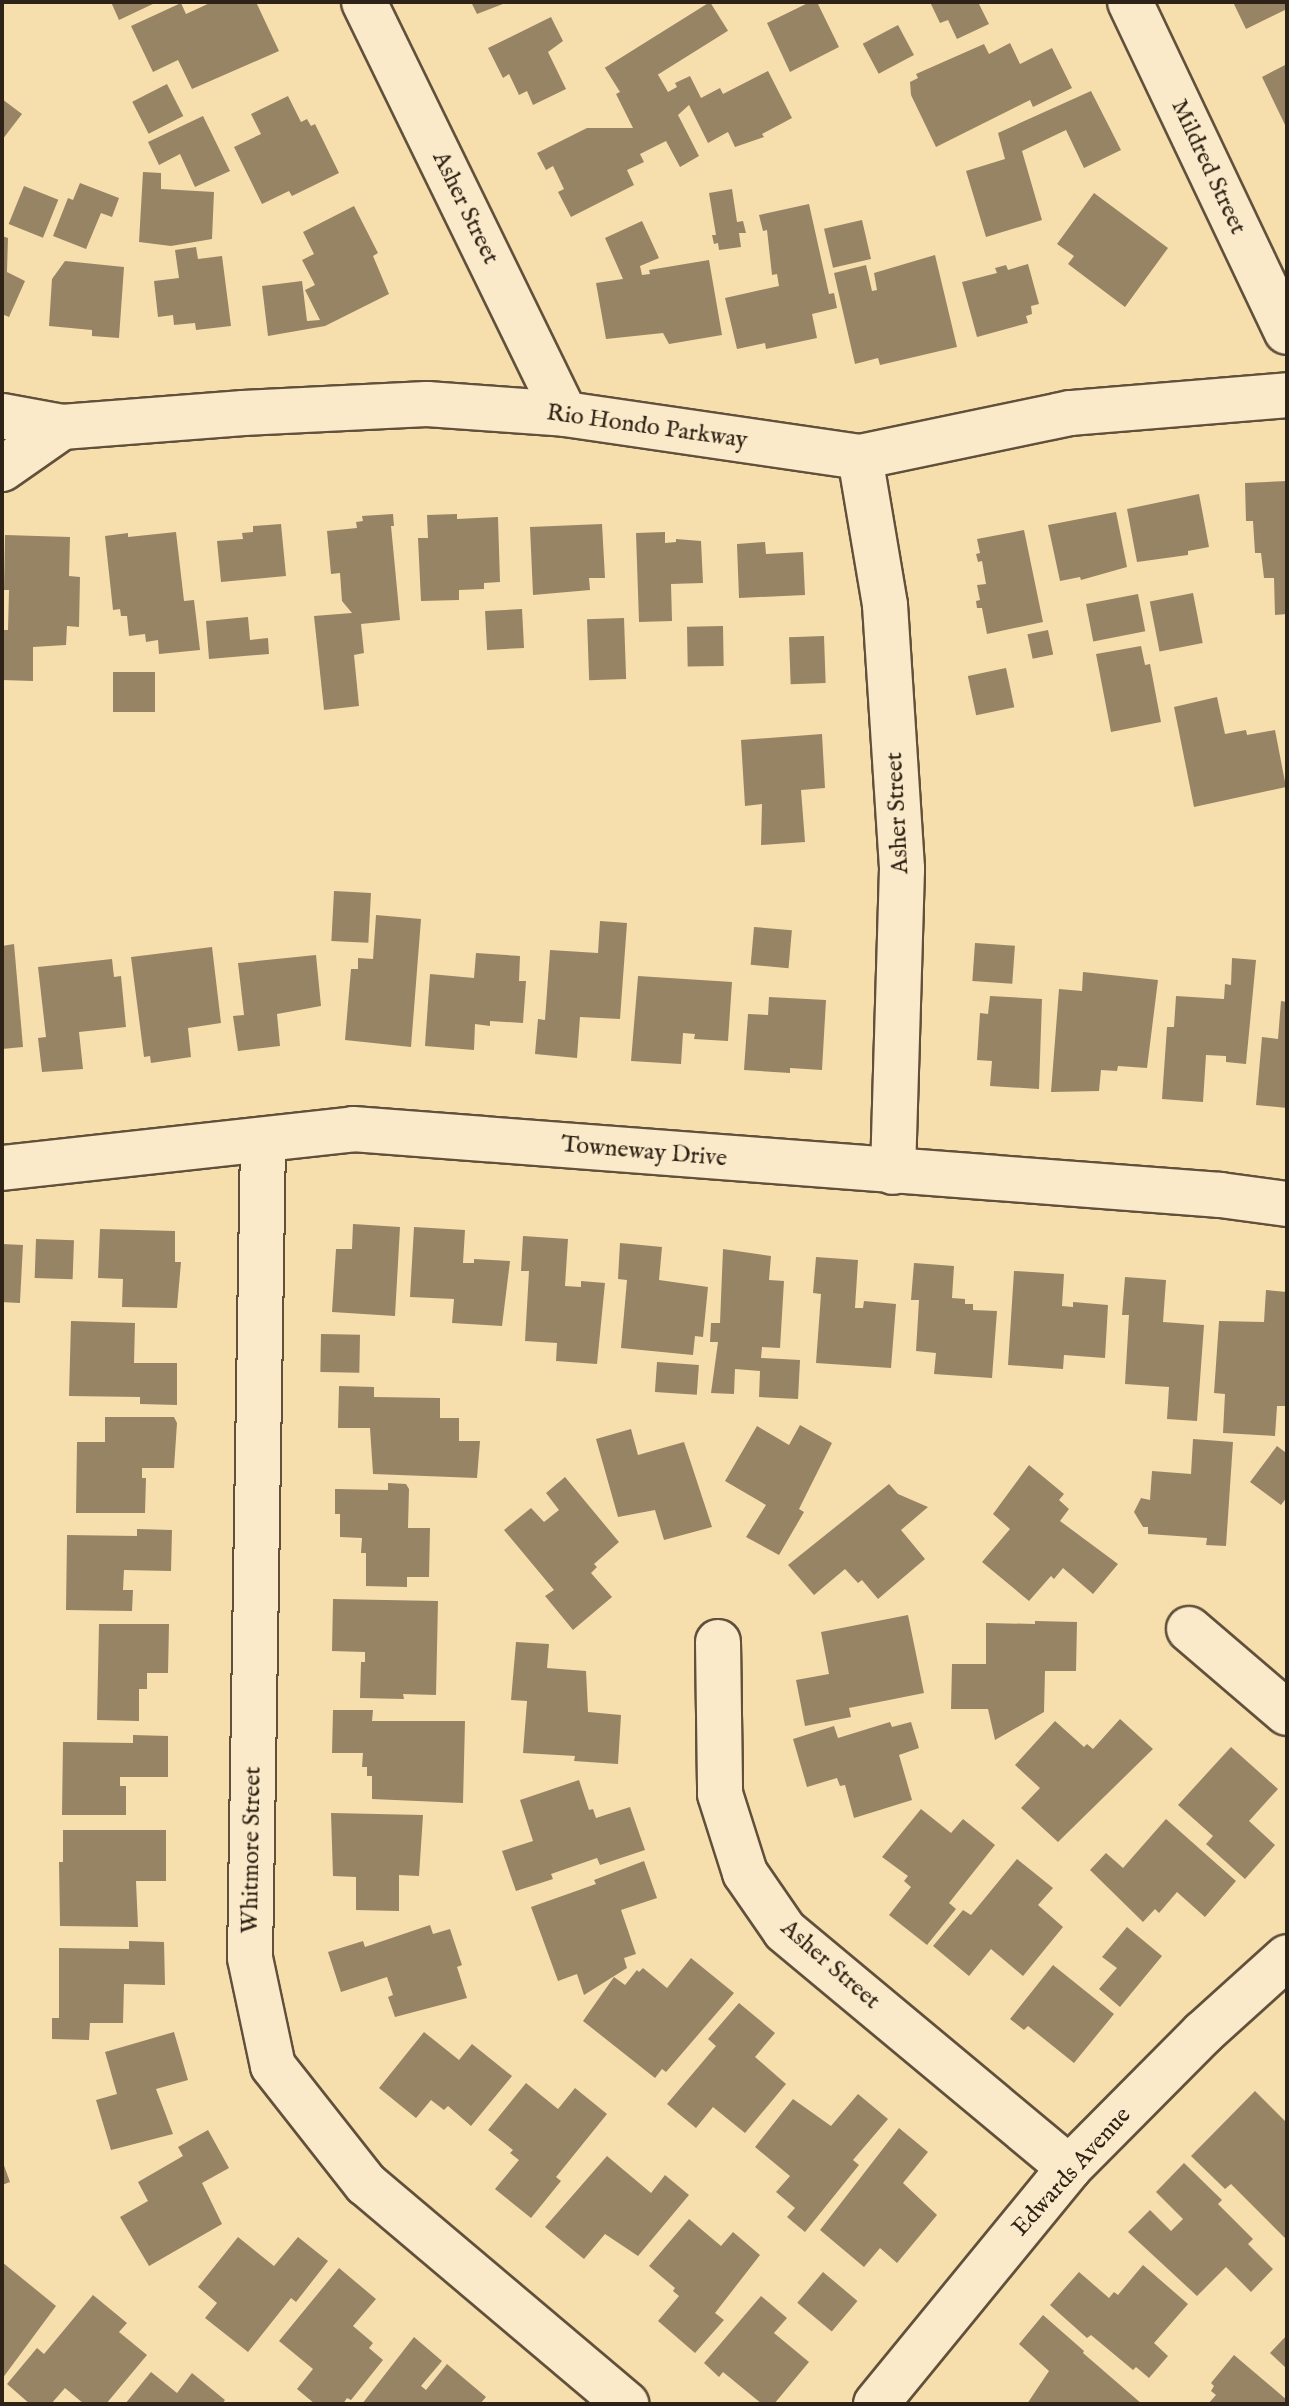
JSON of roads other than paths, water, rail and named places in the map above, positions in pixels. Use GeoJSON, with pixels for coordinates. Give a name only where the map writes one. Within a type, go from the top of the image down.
{"type":"FeatureCollection","features":[{"type":"Feature","properties":{"kind":"street","name":"Asher Street"},"geometry":{"type":"LineString","coordinates":[[364,2],[565,414]]}},
{"type":"Feature","properties":{"kind":"street","name":"Mildred Street"},"geometry":{"type":"LineString","coordinates":[[1130,2],[1287,332]]}},
{"type":"Feature","properties":{"kind":"street","name":"Rio Hondo Parkway"},"geometry":{"type":"LineString","coordinates":[[2,416],[62,427],[243,413],[427,404],[565,414],[860,457],[1070,413],[1287,395]]}},
{"type":"Feature","properties":{"kind":"street"},"geometry":{"type":"LineString","coordinates":[[2,469],[62,427]]}},
{"type":"Feature","properties":{"kind":"street","name":"Asher Street"},"geometry":{"type":"LineString","coordinates":[[860,457],[885,605],[902,869],[893,1172]]}},
{"type":"Feature","properties":{"kind":"street","name":"Towneway Drive"},"geometry":{"type":"LineString","coordinates":[[2,1168],[353,1129],[1220,1195],[1287,1204]]}},
{"type":"Feature","properties":{"kind":"street","name":"Whitmore Street"},"geometry":{"type":"LineString","coordinates":[[263,1140],[250,1958],[273,2066],[366,2184],[626,2404]]}},
{"type":"Feature","properties":{"kind":"street"},"geometry":{"type":"LineString","coordinates":[[1189,1629],[1287,1713]]}},
{"type":"Feature","properties":{"kind":"street","name":"Asher Street"},"geometry":{"type":"LineString","coordinates":[[718,1642],[720,1794],[745,1873],[785,1931],[1069,2168]]}},
{"type":"Feature","properties":{"kind":"street","name":"Edwards Avenue"},"geometry":{"type":"LineString","coordinates":[[876,2404],[1069,2168],[1203,2033],[1287,1957]]}}]}
